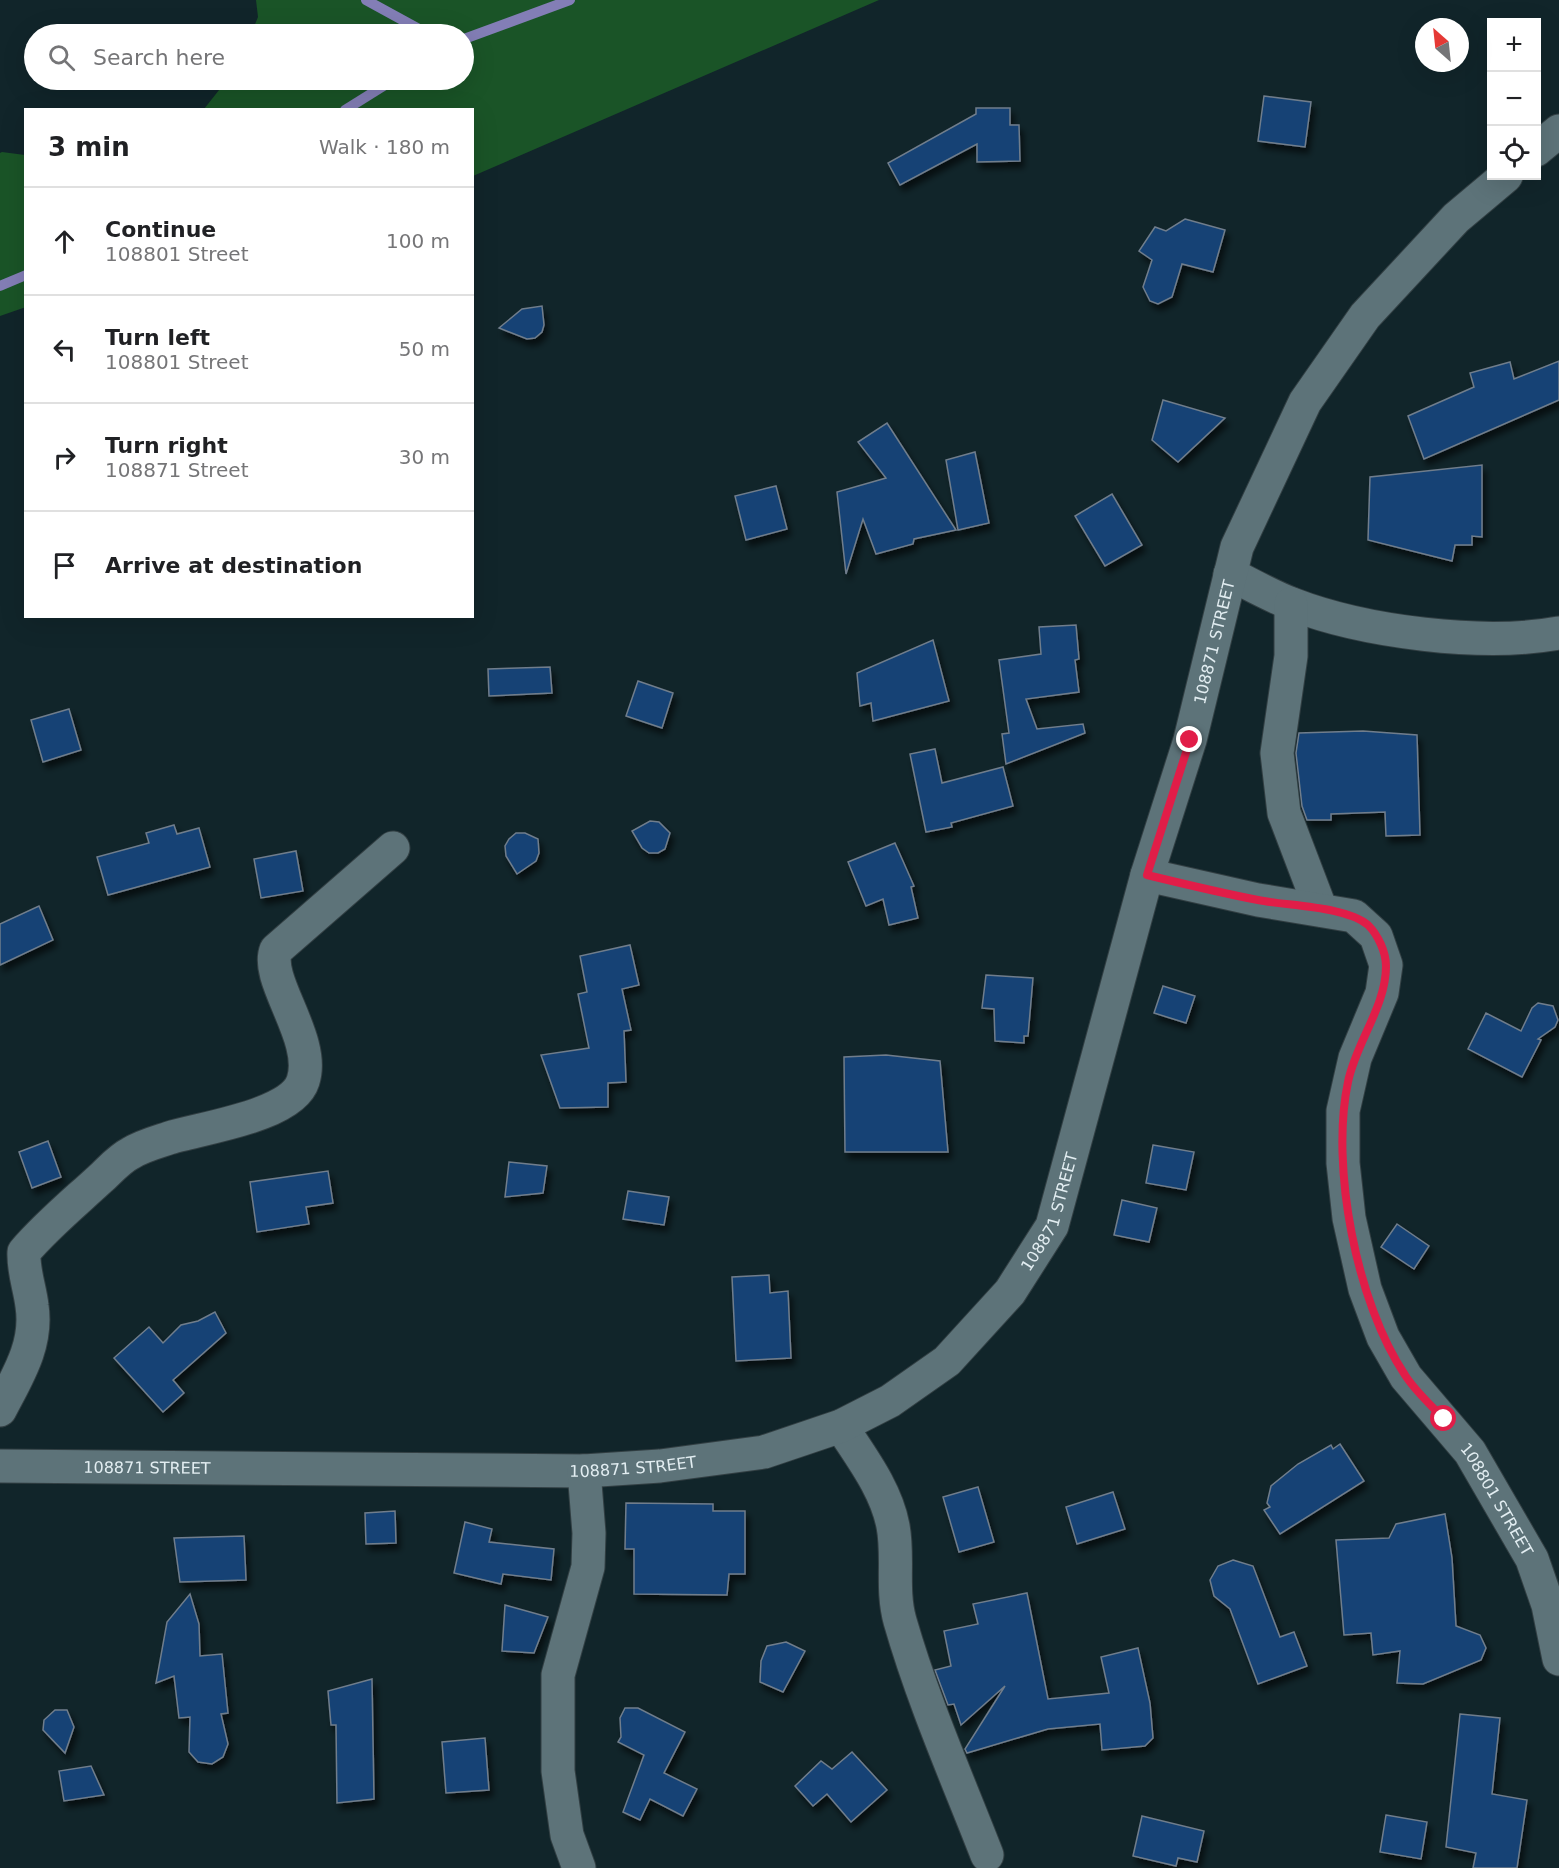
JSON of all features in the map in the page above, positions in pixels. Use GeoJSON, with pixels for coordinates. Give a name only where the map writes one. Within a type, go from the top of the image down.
{"type":"FeatureCollection","features":[{"type":"Feature","properties":{"kind":"street"},"geometry":{"type":"LineString","coordinates":[[1541,146],[1559,131]]}},
{"type":"Feature","properties":{"kind":"street","name":"108871 STREET"},"geometry":{"type":"LineString","coordinates":[[0,1466],[584,1471],[660,1466],[764,1452],[841,1426],[890,1401],[947,1361],[1011,1293],[1052,1226],[1147,875],[1190,740],[1237,547],[1305,402],[1365,316],[1456,218],[1501,180]]}},
{"type":"Feature","properties":{"kind":"street"},"geometry":{"type":"LineString","coordinates":[[1230,574],[1291,604],[1342,620],[1454,637],[1544,636],[1559,633]]}},
{"type":"Feature","properties":{"kind":"street"},"geometry":{"type":"LineString","coordinates":[[1291,604],[1291,656],[1277,753],[1284,813],[1321,910]]}},
{"type":"Feature","properties":{"kind":"street"},"geometry":{"type":"LineString","coordinates":[[0,1410],[21,1370],[33,1336],[33,1307],[23,1264],[24,1252],[129,1153],[284,1104],[296,1093],[303,1082],[305,1066],[300,1031],[273,966],[276,950],[281,943],[393,848]]}},
{"type":"Feature","properties":{"kind":"street","name":"108801 STREET"},"geometry":{"type":"LineString","coordinates":[[1147,875],[1258,900],[1354,916],[1368,926],[1376,936],[1386,965],[1382,993],[1348,1081],[1343,1111],[1343,1163],[1349,1218],[1365,1289],[1383,1337],[1406,1377],[1470,1452],[1532,1559],[1548,1605],[1559,1659]]}},
{"type":"Feature","properties":{"kind":"street"},"geometry":{"type":"LineString","coordinates":[[841,1426],[887,1503],[896,1547],[894,1582],[899,1619],[929,1705],[987,1855]]}},
{"type":"Feature","properties":{"kind":"street"},"geometry":{"type":"LineString","coordinates":[[579,1868],[567,1835],[558,1771],[558,1674],[588,1567],[589,1533],[584,1471]]}},
{"type":"Feature","properties":{"kind":"green space"},"geometry":{"type":"Polygon","coordinates":[[[256,0],[879,0],[474,176],[474,108],[205,108],[219,90],[474,90],[474,24],[255,24],[258,17],[256,0]]]}},
{"type":"Feature","properties":{"kind":"green space"},"geometry":{"type":"Polygon","coordinates":[[[0,153],[24,155],[24,308],[0,316],[0,153]]]}},
{"type":"Feature","properties":{"kind":"building"},"geometry":{"type":"Polygon","coordinates":[[[1264,96],[1311,102],[1305,147],[1258,141],[1264,96]]]}},
{"type":"Feature","properties":{"kind":"building"},"geometry":{"type":"Polygon","coordinates":[[[976,108],[1010,108],[1010,125],[1019,125],[1020,161],[977,162],[977,144],[900,185],[888,163],[976,114],[976,108]]]}},
{"type":"Feature","properties":{"kind":"building"},"geometry":{"type":"Polygon","coordinates":[[[1185,219],[1225,230],[1213,272],[1182,264],[1172,297],[1158,304],[1150,301],[1143,287],[1152,260],[1139,251],[1155,227],[1166,231],[1185,219]]]}},
{"type":"Feature","properties":{"kind":"building"},"geometry":{"type":"Polygon","coordinates":[[[542,306],[544,325],[542,332],[535,338],[527,339],[499,328],[522,309],[542,306]]]}},
{"type":"Feature","properties":{"kind":"building"},"geometry":{"type":"Polygon","coordinates":[[[1559,361],[1559,400],[1424,459],[1408,416],[1474,387],[1470,373],[1510,362],[1514,379],[1559,361]]]}},
{"type":"Feature","properties":{"kind":"building"},"geometry":{"type":"Polygon","coordinates":[[[1163,400],[1225,418],[1178,462],[1152,440],[1163,400]]]}},
{"type":"Feature","properties":{"kind":"building"},"geometry":{"type":"Polygon","coordinates":[[[887,423],[956,530],[914,539],[913,544],[876,554],[863,519],[846,574],[837,492],[886,478],[858,442],[887,423]]]}},
{"type":"Feature","properties":{"kind":"building"},"geometry":{"type":"Polygon","coordinates":[[[975,452],[989,523],[958,530],[946,460],[975,452]]]}},
{"type":"Feature","properties":{"kind":"building"},"geometry":{"type":"Polygon","coordinates":[[[1482,465],[1482,537],[1472,536],[1472,545],[1455,545],[1452,561],[1368,540],[1370,477],[1482,465]]]}},
{"type":"Feature","properties":{"kind":"building"},"geometry":{"type":"Polygon","coordinates":[[[776,486],[787,529],[746,540],[735,496],[776,486]]]}},
{"type":"Feature","properties":{"kind":"building"},"geometry":{"type":"Polygon","coordinates":[[[1112,494],[1142,545],[1105,566],[1075,516],[1112,494]]]}},
{"type":"Feature","properties":{"kind":"building"},"geometry":{"type":"Polygon","coordinates":[[[1076,625],[1079,659],[1075,660],[1079,692],[1026,699],[1037,729],[1083,724],[1085,733],[1006,764],[1002,734],[1009,733],[999,660],[1041,654],[1039,627],[1076,625]]]}},
{"type":"Feature","properties":{"kind":"building"},"geometry":{"type":"Polygon","coordinates":[[[933,640],[949,701],[873,721],[871,703],[860,706],[857,673],[933,640]]]}},
{"type":"Feature","properties":{"kind":"building"},"geometry":{"type":"Polygon","coordinates":[[[550,667],[552,693],[489,696],[488,669],[550,667]]]}},
{"type":"Feature","properties":{"kind":"building"},"geometry":{"type":"Polygon","coordinates":[[[638,681],[673,693],[662,728],[626,716],[638,681]]]}},
{"type":"Feature","properties":{"kind":"building"},"geometry":{"type":"Polygon","coordinates":[[[69,709],[81,750],[43,762],[31,720],[69,709]]]}},
{"type":"Feature","properties":{"kind":"building"},"geometry":{"type":"Polygon","coordinates":[[[1363,731],[1417,735],[1420,835],[1386,836],[1385,812],[1331,814],[1331,820],[1307,820],[1302,806],[1296,753],[1299,733],[1363,731]]]}},
{"type":"Feature","properties":{"kind":"building"},"geometry":{"type":"Polygon","coordinates":[[[935,749],[942,783],[1003,767],[1013,806],[951,823],[952,827],[926,832],[910,754],[935,749]]]}},
{"type":"Feature","properties":{"kind":"building"},"geometry":{"type":"Polygon","coordinates":[[[650,821],[659,822],[670,833],[665,849],[658,853],[649,853],[642,848],[632,831],[650,821]]]}},
{"type":"Feature","properties":{"kind":"building"},"geometry":{"type":"Polygon","coordinates":[[[174,825],[177,834],[199,828],[210,867],[108,895],[97,857],[149,843],[146,833],[174,825]]]}},
{"type":"Feature","properties":{"kind":"building"},"geometry":{"type":"Polygon","coordinates":[[[516,833],[525,833],[538,839],[539,853],[536,861],[517,874],[506,856],[505,846],[516,833]]]}},
{"type":"Feature","properties":{"kind":"building"},"geometry":{"type":"Polygon","coordinates":[[[895,843],[914,886],[911,887],[918,918],[889,925],[883,899],[866,906],[848,862],[895,843]]]}},
{"type":"Feature","properties":{"kind":"building"},"geometry":{"type":"Polygon","coordinates":[[[296,851],[303,891],[261,898],[254,859],[296,851]]]}},
{"type":"Feature","properties":{"kind":"building"},"geometry":{"type":"Polygon","coordinates":[[[39,906],[53,940],[0,965],[0,924],[39,906]]]}},
{"type":"Feature","properties":{"kind":"building"},"geometry":{"type":"Polygon","coordinates":[[[630,945],[639,985],[622,989],[631,1030],[624,1031],[626,1082],[608,1083],[608,1107],[560,1108],[541,1055],[589,1048],[578,994],[587,992],[580,956],[630,945]]]}},
{"type":"Feature","properties":{"kind":"building"},"geometry":{"type":"Polygon","coordinates":[[[986,975],[1033,978],[1028,1036],[1024,1036],[1024,1043],[995,1041],[994,1009],[982,1008],[986,975]]]}},
{"type":"Feature","properties":{"kind":"building"},"geometry":{"type":"Polygon","coordinates":[[[1163,986],[1195,996],[1186,1023],[1154,1013],[1163,986]]]}},
{"type":"Feature","properties":{"kind":"building"},"geometry":{"type":"Polygon","coordinates":[[[1538,1003],[1553,1006],[1558,1020],[1555,1027],[1538,1039],[1541,1040],[1522,1077],[1468,1049],[1486,1013],[1521,1031],[1532,1008],[1538,1003]]]}},
{"type":"Feature","properties":{"kind":"building"},"geometry":{"type":"Polygon","coordinates":[[[886,1055],[940,1061],[948,1152],[845,1152],[844,1057],[886,1055]]]}},
{"type":"Feature","properties":{"kind":"building"},"geometry":{"type":"Polygon","coordinates":[[[48,1141],[61,1177],[32,1188],[19,1152],[48,1141]]]}},
{"type":"Feature","properties":{"kind":"building"},"geometry":{"type":"Polygon","coordinates":[[[1153,1145],[1194,1152],[1186,1190],[1146,1183],[1153,1145]]]}},
{"type":"Feature","properties":{"kind":"building"},"geometry":{"type":"Polygon","coordinates":[[[509,1162],[547,1166],[543,1193],[505,1197],[509,1162]]]}},
{"type":"Feature","properties":{"kind":"building"},"geometry":{"type":"Polygon","coordinates":[[[328,1171],[333,1203],[306,1207],[309,1224],[257,1232],[250,1182],[328,1171]]]}},
{"type":"Feature","properties":{"kind":"building"},"geometry":{"type":"Polygon","coordinates":[[[628,1191],[669,1197],[664,1225],[623,1219],[628,1191]]]}},
{"type":"Feature","properties":{"kind":"building"},"geometry":{"type":"Polygon","coordinates":[[[1122,1200],[1157,1208],[1149,1242],[1114,1235],[1122,1200]]]}},
{"type":"Feature","properties":{"kind":"building"},"geometry":{"type":"Polygon","coordinates":[[[1397,1224],[1429,1246],[1414,1269],[1381,1247],[1397,1224]]]}},
{"type":"Feature","properties":{"kind":"building"},"geometry":{"type":"Polygon","coordinates":[[[769,1275],[770,1293],[788,1291],[791,1358],[736,1361],[732,1277],[769,1275]]]}},
{"type":"Feature","properties":{"kind":"building"},"geometry":{"type":"Polygon","coordinates":[[[215,1312],[226,1333],[173,1380],[184,1393],[163,1412],[114,1358],[149,1327],[163,1343],[181,1325],[198,1321],[215,1312]]]}},
{"type":"Feature","properties":{"kind":"building"},"geometry":{"type":"Polygon","coordinates":[[[1340,1444],[1364,1481],[1280,1534],[1264,1510],[1270,1507],[1267,1503],[1271,1486],[1298,1464],[1331,1445],[1333,1449],[1340,1444]]]}},
{"type":"Feature","properties":{"kind":"building"},"geometry":{"type":"Polygon","coordinates":[[[978,1487],[994,1542],[959,1552],[943,1497],[978,1487]]]}},
{"type":"Feature","properties":{"kind":"building"},"geometry":{"type":"Polygon","coordinates":[[[1113,1492],[1125,1529],[1077,1544],[1066,1507],[1113,1492]]]}},
{"type":"Feature","properties":{"kind":"building"},"geometry":{"type":"Polygon","coordinates":[[[626,1503],[713,1504],[713,1511],[745,1511],[745,1574],[729,1574],[727,1595],[634,1594],[634,1549],[625,1549],[626,1503]]]}},
{"type":"Feature","properties":{"kind":"building"},"geometry":{"type":"Polygon","coordinates":[[[395,1511],[396,1543],[366,1544],[365,1513],[395,1511]]]}},
{"type":"Feature","properties":{"kind":"building"},"geometry":{"type":"Polygon","coordinates":[[[1445,1514],[1452,1558],[1456,1626],[1480,1635],[1486,1648],[1481,1660],[1423,1684],[1397,1683],[1400,1651],[1373,1655],[1371,1633],[1344,1635],[1336,1540],[1389,1538],[1396,1524],[1445,1514]]]}},
{"type":"Feature","properties":{"kind":"building"},"geometry":{"type":"Polygon","coordinates":[[[465,1522],[492,1529],[489,1542],[554,1549],[551,1580],[503,1574],[501,1584],[454,1573],[465,1522]]]}},
{"type":"Feature","properties":{"kind":"building"},"geometry":{"type":"Polygon","coordinates":[[[244,1536],[246,1580],[180,1582],[174,1538],[244,1536]]]}},
{"type":"Feature","properties":{"kind":"building"},"geometry":{"type":"Polygon","coordinates":[[[1233,1560],[1253,1566],[1280,1637],[1294,1632],[1307,1666],[1258,1684],[1230,1609],[1214,1596],[1210,1580],[1218,1566],[1233,1560]]]}},
{"type":"Feature","properties":{"kind":"building"},"geometry":{"type":"Polygon","coordinates":[[[1027,1593],[1048,1699],[1109,1693],[1101,1657],[1138,1648],[1150,1703],[1153,1738],[1145,1746],[1102,1750],[1100,1724],[1048,1729],[967,1753],[965,1749],[1005,1686],[961,1725],[954,1704],[948,1705],[935,1670],[951,1666],[944,1631],[978,1624],[973,1604],[1027,1593]]]}},
{"type":"Feature","properties":{"kind":"building"},"geometry":{"type":"Polygon","coordinates":[[[190,1594],[199,1624],[200,1656],[222,1654],[228,1713],[221,1714],[228,1744],[223,1757],[212,1764],[198,1762],[189,1752],[190,1717],[179,1718],[174,1676],[156,1683],[167,1622],[190,1594]]]}},
{"type":"Feature","properties":{"kind":"building"},"geometry":{"type":"Polygon","coordinates":[[[505,1605],[548,1617],[534,1653],[502,1651],[505,1605]]]}},
{"type":"Feature","properties":{"kind":"building"},"geometry":{"type":"Polygon","coordinates":[[[786,1642],[805,1651],[783,1692],[760,1682],[761,1661],[767,1646],[786,1642]]]}},
{"type":"Feature","properties":{"kind":"building"},"geometry":{"type":"Polygon","coordinates":[[[372,1679],[374,1799],[337,1803],[336,1725],[331,1725],[328,1691],[372,1679]]]}},
{"type":"Feature","properties":{"kind":"building"},"geometry":{"type":"Polygon","coordinates":[[[625,1708],[638,1708],[685,1732],[664,1773],[697,1789],[683,1816],[650,1799],[640,1820],[623,1812],[644,1755],[618,1742],[621,1737],[620,1718],[625,1708]]]}},
{"type":"Feature","properties":{"kind":"building"},"geometry":{"type":"Polygon","coordinates":[[[55,1710],[67,1710],[74,1727],[65,1753],[43,1730],[44,1720],[55,1710]]]}},
{"type":"Feature","properties":{"kind":"building"},"geometry":{"type":"Polygon","coordinates":[[[1460,1714],[1500,1718],[1492,1794],[1527,1800],[1517,1868],[1473,1868],[1476,1853],[1446,1847],[1460,1714]]]}},
{"type":"Feature","properties":{"kind":"building"},"geometry":{"type":"Polygon","coordinates":[[[485,1738],[489,1790],[446,1793],[442,1742],[485,1738]]]}},
{"type":"Feature","properties":{"kind":"building"},"geometry":{"type":"Polygon","coordinates":[[[852,1752],[887,1790],[851,1822],[827,1794],[813,1806],[795,1786],[821,1761],[832,1769],[852,1752]]]}},
{"type":"Feature","properties":{"kind":"building"},"geometry":{"type":"Polygon","coordinates":[[[91,1766],[104,1795],[64,1801],[59,1771],[91,1766]]]}},
{"type":"Feature","properties":{"kind":"building"},"geometry":{"type":"Polygon","coordinates":[[[1386,1815],[1427,1822],[1421,1859],[1380,1852],[1386,1815]]]}},
{"type":"Feature","properties":{"kind":"building"},"geometry":{"type":"Polygon","coordinates":[[[1142,1816],[1204,1831],[1197,1862],[1178,1858],[1176,1866],[1133,1856],[1142,1816]]]}},
{"type":"Feature","properties":{"kind":"waterway"},"geometry":{"type":"LineString","coordinates":[[366,0],[410,24]]}},
{"type":"Feature","properties":{"kind":"waterway"},"geometry":{"type":"LineString","coordinates":[[474,35],[570,0]]}},
{"type":"Feature","properties":{"kind":"waterway"},"geometry":{"type":"LineString","coordinates":[[348,108],[377,90]]}},
{"type":"Feature","properties":{"kind":"waterway"},"geometry":{"type":"LineString","coordinates":[[0,286],[24,276]]}},
{"type":"Feature","properties":{"kind":"route"},"geometry":{"type":"LineString","coordinates":[[1190,740],[1147,875],[1258,900],[1354,916],[1368,926],[1384,952],[1386,965],[1382,993],[1355,1058],[1343,1111],[1343,1163],[1349,1218],[1365,1289],[1383,1337],[1406,1377],[1444,1419]]}}]}
